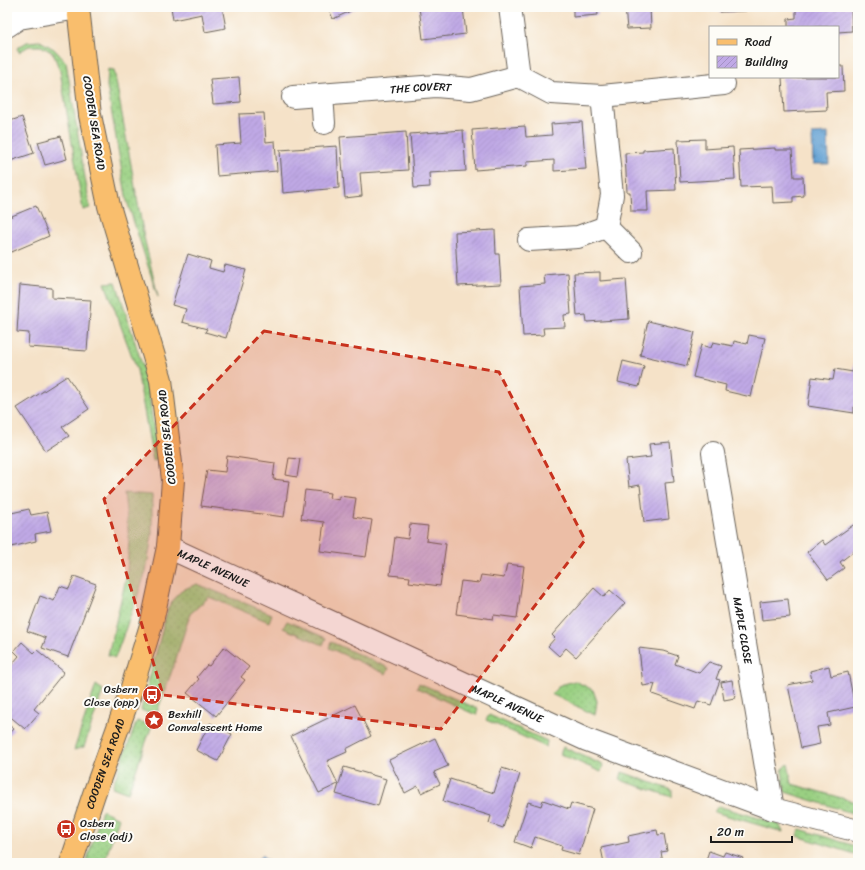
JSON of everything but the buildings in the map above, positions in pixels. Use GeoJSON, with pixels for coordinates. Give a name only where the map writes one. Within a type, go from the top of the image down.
{"type":"FeatureCollection","features":[{"type":"Feature","properties":{"kind":"main road","name":"COODEN SEA ROAD"},"geometry":{"type":"LineString","coordinates":[[71,863],[129,697],[152,622],[168,547],[173,480],[161,380],[109,206],[90,115],[78,8]]}},
{"type":"Feature","properties":{"kind":"street"},"geometry":{"type":"LineString","coordinates":[[510,7],[518,76],[551,93],[602,96],[724,84]]}},
{"type":"Feature","properties":{"kind":"street"},"geometry":{"type":"LineString","coordinates":[[7,26],[19,18],[78,8]]}},
{"type":"Feature","properties":{"kind":"street","name":"THE COVERT"},"geometry":{"type":"LineString","coordinates":[[293,97],[436,86],[471,89],[518,76]]}},
{"type":"Feature","properties":{"kind":"street"},"geometry":{"type":"LineString","coordinates":[[322,95],[324,123]]}},
{"type":"Feature","properties":{"kind":"street"},"geometry":{"type":"LineString","coordinates":[[602,96],[612,195],[606,227]]}},
{"type":"Feature","properties":{"kind":"street"},"geometry":{"type":"LineString","coordinates":[[528,240],[578,237],[606,227]]}},
{"type":"Feature","properties":{"kind":"street"},"geometry":{"type":"LineString","coordinates":[[606,227],[631,252]]}},
{"type":"Feature","properties":{"kind":"street","name":"MAPLE CLOSE"},"geometry":{"type":"LineString","coordinates":[[713,453],[773,809]]}},
{"type":"Feature","properties":{"kind":"street","name":"MAPLE AVENUE"},"geometry":{"type":"LineString","coordinates":[[168,547],[587,740],[773,809],[858,831]]}},
{"type":"Feature","properties":{"kind":"highlighted area"},"geometry":{"type":"Polygon","coordinates":[[[264,331],[499,372],[585,540],[441,729],[163,695],[104,499],[264,331]]]}},
{"type":"Feature","properties":{"kind":"green space"},"geometry":{"type":"Polygon","coordinates":[[[40,41],[54,49],[66,62],[90,208],[83,210],[60,71],[53,53],[41,46],[29,46],[19,52],[17,48],[27,42],[40,41]]]}},
{"type":"Feature","properties":{"kind":"green space"},"geometry":{"type":"Polygon","coordinates":[[[108,69],[114,70],[144,237],[158,297],[127,201],[107,86],[108,69]]]}},
{"type":"Feature","properties":{"kind":"green space"},"geometry":{"type":"Polygon","coordinates":[[[116,282],[147,380],[158,460],[153,461],[137,370],[105,283],[116,282]]]}},
{"type":"Feature","properties":{"kind":"green space"},"geometry":{"type":"Polygon","coordinates":[[[124,493],[152,495],[152,535],[146,572],[115,658],[108,655],[127,574],[129,538],[124,493]]]}},
{"type":"Feature","properties":{"kind":"green space"},"geometry":{"type":"Polygon","coordinates":[[[197,584],[272,614],[269,622],[209,597],[190,614],[156,715],[141,710],[168,608],[180,593],[197,584]]]}},
{"type":"Feature","properties":{"kind":"green space"},"geometry":{"type":"Polygon","coordinates":[[[287,621],[326,638],[323,645],[283,628],[287,621]]]}},
{"type":"Feature","properties":{"kind":"green space"},"geometry":{"type":"Polygon","coordinates":[[[331,642],[389,668],[386,674],[329,648],[331,642]]]}},
{"type":"Feature","properties":{"kind":"green space"},"geometry":{"type":"Polygon","coordinates":[[[575,681],[593,690],[597,701],[595,715],[551,694],[560,685],[575,681]]]}},
{"type":"Feature","properties":{"kind":"green space"},"geometry":{"type":"Polygon","coordinates":[[[419,683],[478,709],[476,715],[417,688],[419,683]]]}},
{"type":"Feature","properties":{"kind":"green space"},"geometry":{"type":"Polygon","coordinates":[[[96,685],[103,690],[84,747],[74,750],[96,685]]]}},
{"type":"Feature","properties":{"kind":"green space"},"geometry":{"type":"Polygon","coordinates":[[[489,715],[547,741],[546,747],[486,720],[489,715]]]}},
{"type":"Feature","properties":{"kind":"green space"},"geometry":{"type":"Polygon","coordinates":[[[137,721],[152,725],[128,793],[112,787],[137,721]]]}},
{"type":"Feature","properties":{"kind":"green space"},"geometry":{"type":"Polygon","coordinates":[[[563,747],[603,765],[601,772],[560,754],[563,747]]]}},
{"type":"Feature","properties":{"kind":"green space"},"geometry":{"type":"Polygon","coordinates":[[[788,764],[792,784],[856,802],[856,807],[852,813],[785,792],[782,770],[788,764]]]}},
{"type":"Feature","properties":{"kind":"green space"},"geometry":{"type":"Polygon","coordinates":[[[622,772],[672,790],[672,797],[620,780],[622,772]]]}},
{"type":"Feature","properties":{"kind":"green space"},"geometry":{"type":"Polygon","coordinates":[[[718,806],[779,824],[783,832],[714,812],[718,806]]]}},
{"type":"Feature","properties":{"kind":"green space"},"geometry":{"type":"Polygon","coordinates":[[[102,810],[119,818],[104,863],[86,863],[102,810]]]}},
{"type":"Feature","properties":{"kind":"green space"},"geometry":{"type":"Polygon","coordinates":[[[800,829],[858,847],[858,855],[797,836],[800,829]]]}},
{"type":"Feature","properties":{"kind":"water"},"geometry":{"type":"Polygon","coordinates":[[[828,133],[829,164],[813,164],[812,134],[828,133]]]}},
{"type":"Feature","properties":{"kind":"water"},"geometry":{"type":"Polygon","coordinates":[[[262,855],[270,863],[254,863],[262,855]]]}},
{"type":"Feature","properties":{"kind":"place","name":"Osbern Close (opp)"},"geometry":{"type":"Point","coordinates":[152,695]}},
{"type":"Feature","properties":{"kind":"place","name":"Bexhill Convalescent Home"},"geometry":{"type":"Point","coordinates":[154,720]}},
{"type":"Feature","properties":{"kind":"place","name":"Osbern Close (adj)"},"geometry":{"type":"Point","coordinates":[66,829]}}]}
